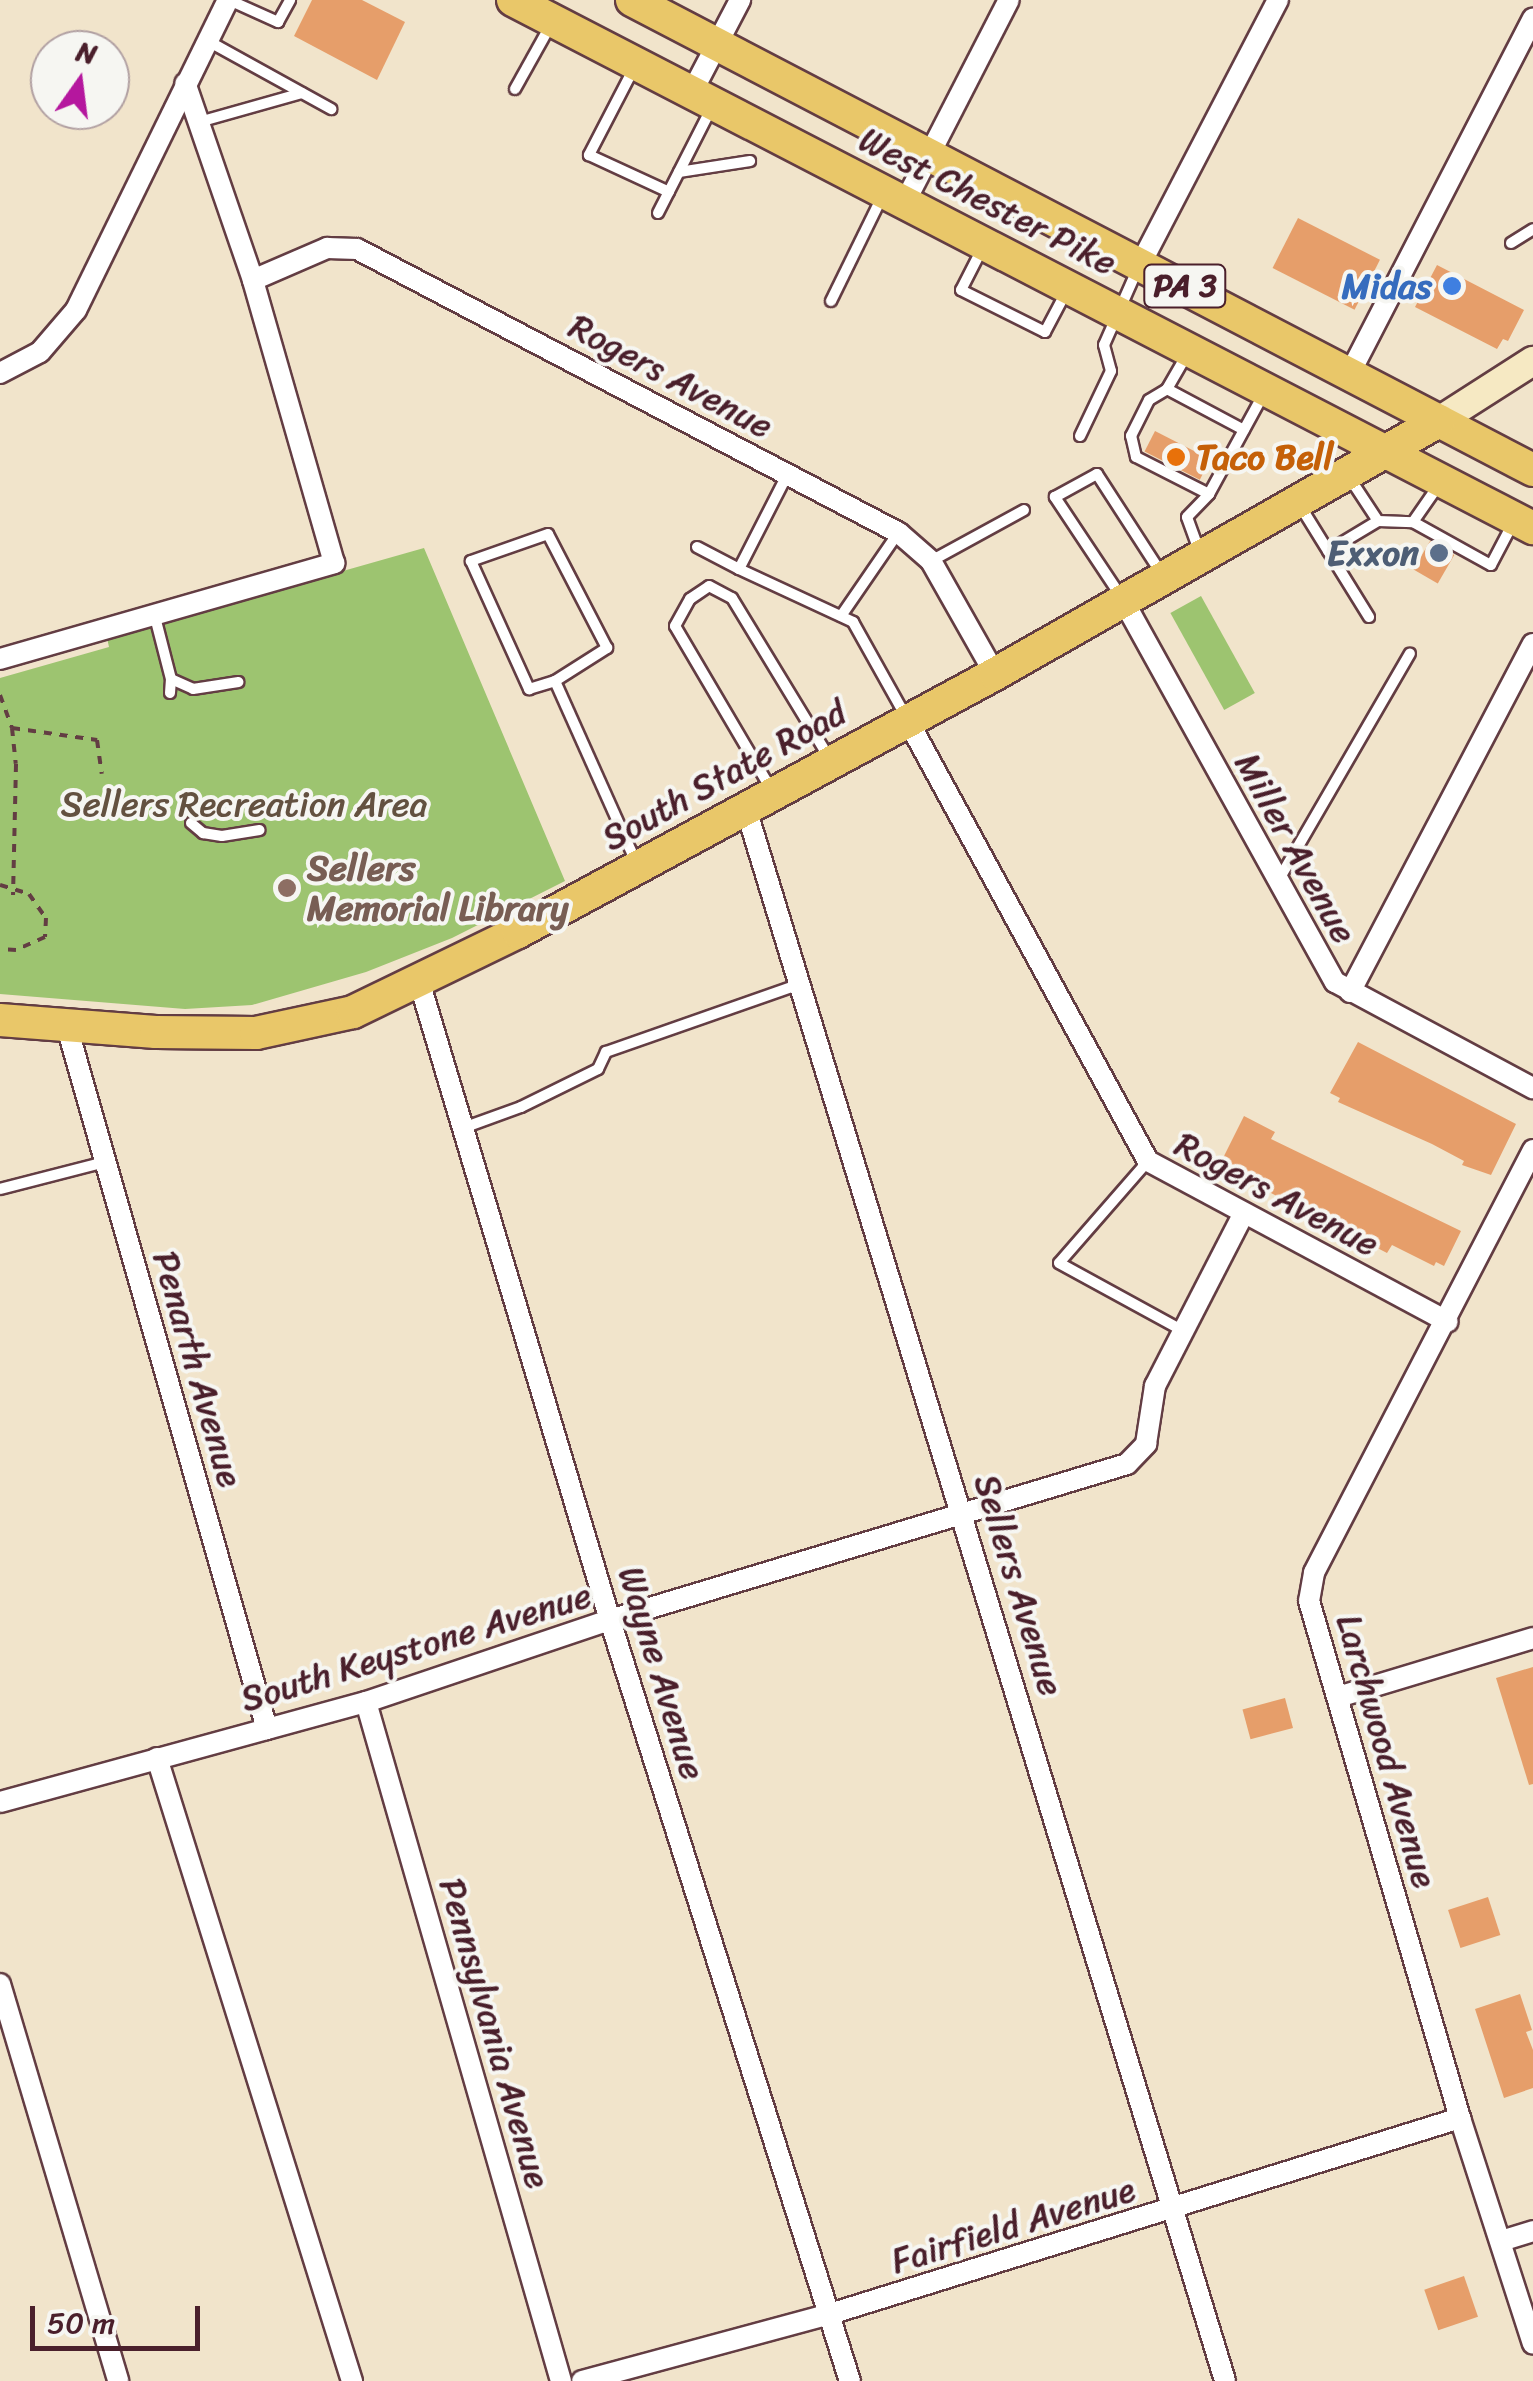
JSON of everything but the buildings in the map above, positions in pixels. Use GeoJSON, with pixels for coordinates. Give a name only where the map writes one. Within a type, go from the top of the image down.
{"type":"FeatureCollection","features":[{"type":"Feature","properties":{"kind":"main road","name":"West Chester Pike"},"geometry":{"type":"LineString","coordinates":[[513,0],[1524,524]]}},
{"type":"Feature","properties":{"kind":"main road","name":"West Chester Pike"},"geometry":{"type":"LineString","coordinates":[[632,0],[1533,470]]}},
{"type":"Feature","properties":{"kind":"main road"},"geometry":{"type":"LineString","coordinates":[[1439,421],[1533,361]]}},
{"type":"Feature","properties":{"kind":"main road","name":"South State Road"},"geometry":{"type":"LineString","coordinates":[[0,1020],[256,1034],[353,1012],[760,802],[1298,504],[1439,421]]}},
{"type":"Feature","properties":{"kind":"street"},"geometry":{"type":"LineString","coordinates":[[0,373],[40,352],[76,310],[228,0]]}},
{"type":"Feature","properties":{"kind":"street"},"geometry":{"type":"LineString","coordinates":[[703,98],[717,44],[740,0]]}},
{"type":"Feature","properties":{"kind":"street"},"geometry":{"type":"LineString","coordinates":[[895,197],[930,154],[1010,0]]}},
{"type":"Feature","properties":{"kind":"street"},"geometry":{"type":"LineString","coordinates":[[1140,263],[1278,0]]}},
{"type":"Feature","properties":{"kind":"street"},"geometry":{"type":"LineString","coordinates":[[1350,373],[1533,18]]}},
{"type":"Feature","properties":{"kind":"street"},"geometry":{"type":"LineString","coordinates":[[0,659],[334,563],[254,280],[186,83]]}},
{"type":"Feature","properties":{"kind":"street","name":"Rogers Avenue"},"geometry":{"type":"LineString","coordinates":[[254,280],[328,248],[357,249],[899,532],[931,561],[995,674]]}},
{"type":"Feature","properties":{"kind":"street","name":"Miller Avenue"},"geometry":{"type":"LineString","coordinates":[[1123,600],[1324,966],[1350,992],[1533,1088]]}},
{"type":"Feature","properties":{"kind":"street"},"geometry":{"type":"LineString","coordinates":[[1350,992],[1531,652]]}},
{"type":"Feature","properties":{"kind":"street","name":"Rogers Avenue"},"geometry":{"type":"LineString","coordinates":[[908,721],[1148,1162],[1448,1322]]}},
{"type":"Feature","properties":{"kind":"street","name":"Sellers Avenue"},"geometry":{"type":"LineString","coordinates":[[760,802],[800,984],[1225,2381]]}},
{"type":"Feature","properties":{"kind":"street","name":"Wayne Avenue"},"geometry":{"type":"LineString","coordinates":[[419,981],[610,1620],[850,2381]]}},
{"type":"Feature","properties":{"kind":"street","name":"Penarth Avenue"},"geometry":{"type":"LineString","coordinates":[[67,1026],[267,1729]]}},
{"type":"Feature","properties":{"kind":"street","name":"Larchwood Avenue"},"geometry":{"type":"LineString","coordinates":[[1533,1150],[1310,1589],[1309,1601],[1460,2118],[1533,2344]]}},
{"type":"Feature","properties":{"kind":"street"},"geometry":{"type":"LineString","coordinates":[[1183,1331],[1243,1215]]}},
{"type":"Feature","properties":{"kind":"street","name":"South Keystone Avenue"},"geometry":{"type":"LineString","coordinates":[[0,1802],[366,1702],[610,1620],[964,1515],[1135,1459],[1146,1444],[1155,1386],[1183,1331]]}},
{"type":"Feature","properties":{"kind":"street"},"geometry":{"type":"LineString","coordinates":[[1338,1697],[1533,1638]]}},
{"type":"Feature","properties":{"kind":"street","name":"Pennsylvania Avenue"},"geometry":{"type":"LineString","coordinates":[[366,1702],[562,2381]]}},
{"type":"Feature","properties":{"kind":"street"},"geometry":{"type":"LineString","coordinates":[[157,1758],[352,2381]]}},
{"type":"Feature","properties":{"kind":"street"},"geometry":{"type":"LineString","coordinates":[[0,1984],[118,2381]]}},
{"type":"Feature","properties":{"kind":"street","name":"Fairfield Avenue"},"geometry":{"type":"LineString","coordinates":[[582,2381],[830,2314],[1460,2118]]}},
{"type":"Feature","properties":{"kind":"street"},"geometry":{"type":"LineString","coordinates":[[1501,2241],[1533,2231]]}},
{"type":"Feature","properties":{"kind":"lane"},"geometry":{"type":"LineString","coordinates":[[228,0],[278,22],[290,0]]}},
{"type":"Feature","properties":{"kind":"lane"},"geometry":{"type":"LineString","coordinates":[[515,89],[553,21]]}},
{"type":"Feature","properties":{"kind":"lane"},"geometry":{"type":"LineString","coordinates":[[207,41],[331,108]]}},
{"type":"Feature","properties":{"kind":"lane"},"geometry":{"type":"LineString","coordinates":[[636,64],[589,155],[669,192]]}},
{"type":"Feature","properties":{"kind":"lane"},"geometry":{"type":"LineString","coordinates":[[199,122],[302,92]]}},
{"type":"Feature","properties":{"kind":"lane"},"geometry":{"type":"LineString","coordinates":[[658,214],[679,172],[703,98]]}},
{"type":"Feature","properties":{"kind":"lane"},"geometry":{"type":"LineString","coordinates":[[679,172],[750,162]]}},
{"type":"Feature","properties":{"kind":"lane"},"geometry":{"type":"LineString","coordinates":[[831,302],[895,197]]}},
{"type":"Feature","properties":{"kind":"lane"},"geometry":{"type":"LineString","coordinates":[[1511,243],[1533,228]]}},
{"type":"Feature","properties":{"kind":"lane"},"geometry":{"type":"LineString","coordinates":[[985,244],[961,290],[1045,332],[1068,287]]}},
{"type":"Feature","properties":{"kind":"lane"},"geometry":{"type":"LineString","coordinates":[[1080,436],[1112,371],[1104,345],[1115,311],[1140,263]]}},
{"type":"Feature","properties":{"kind":"lane"},"geometry":{"type":"LineString","coordinates":[[1190,350],[1167,389],[1148,400],[1130,436],[1136,457],[1209,494]]}},
{"type":"Feature","properties":{"kind":"lane"},"geometry":{"type":"LineString","coordinates":[[1167,389],[1244,430]]}},
{"type":"Feature","properties":{"kind":"lane"},"geometry":{"type":"LineString","coordinates":[[1202,557],[1187,516],[1209,494],[1266,390]]}},
{"type":"Feature","properties":{"kind":"lane"},"geometry":{"type":"LineString","coordinates":[[739,569],[787,474]]}},
{"type":"Feature","properties":{"kind":"lane"},"geometry":{"type":"LineString","coordinates":[[1123,600],[1055,496],[1097,474],[1164,578]]}},
{"type":"Feature","properties":{"kind":"lane"},"geometry":{"type":"LineString","coordinates":[[1347,474],[1378,520]]}},
{"type":"Feature","properties":{"kind":"lane"},"geometry":{"type":"LineString","coordinates":[[1413,522],[1442,481]]}},
{"type":"Feature","properties":{"kind":"lane"},"geometry":{"type":"LineString","coordinates":[[1298,504],[1369,617]]}},
{"type":"Feature","properties":{"kind":"lane"},"geometry":{"type":"LineString","coordinates":[[931,561],[1024,510]]}},
{"type":"Feature","properties":{"kind":"lane"},"geometry":{"type":"LineString","coordinates":[[1328,551],[1378,520],[1413,522],[1491,565],[1524,524]]}},
{"type":"Feature","properties":{"kind":"lane"},"geometry":{"type":"LineString","coordinates":[[841,616],[899,532]]}},
{"type":"Feature","properties":{"kind":"lane"},"geometry":{"type":"LineString","coordinates":[[548,534],[607,648],[555,681],[529,689],[471,561],[548,534]]}},
{"type":"Feature","properties":{"kind":"lane"},"geometry":{"type":"LineString","coordinates":[[697,547],[853,622],[908,721]]}},
{"type":"Feature","properties":{"kind":"lane"},"geometry":{"type":"LineString","coordinates":[[760,802],[675,626],[690,600],[709,586],[732,598],[832,762]]}},
{"type":"Feature","properties":{"kind":"lane"},"geometry":{"type":"LineString","coordinates":[[154,613],[171,679],[170,693]]}},
{"type":"Feature","properties":{"kind":"lane"},"geometry":{"type":"LineString","coordinates":[[1278,882],[1410,653]]}},
{"type":"Feature","properties":{"kind":"lane"},"geometry":{"type":"LineString","coordinates":[[171,679],[193,689],[238,682]]}},
{"type":"Feature","properties":{"kind":"lane"},"geometry":{"type":"LineString","coordinates":[[555,681],[638,868]]}},
{"type":"Feature","properties":{"kind":"lane"},"geometry":{"type":"LineString","coordinates":[[192,822],[203,832],[222,836],[260,830]]}},
{"type":"Feature","properties":{"kind":"lane"},"geometry":{"type":"LineString","coordinates":[[463,1128],[521,1107],[598,1069],[606,1052],[800,984]]}},
{"type":"Feature","properties":{"kind":"lane"},"geometry":{"type":"LineString","coordinates":[[0,1189],[106,1162]]}},
{"type":"Feature","properties":{"kind":"lane"},"geometry":{"type":"LineString","coordinates":[[1148,1162],[1059,1263],[1183,1331]]}},
{"type":"Feature","properties":{"kind":"path"},"geometry":{"type":"LineString","coordinates":[[0,695],[12,728],[14,895]]}},
{"type":"Feature","properties":{"kind":"path"},"geometry":{"type":"LineString","coordinates":[[12,728],[98,740],[102,774]]}},
{"type":"Feature","properties":{"kind":"path"},"geometry":{"type":"LineString","coordinates":[[0,886],[14,886],[30,894],[46,918],[45,937],[13,950],[0,949]]}},
{"type":"Feature","properties":{"kind":"path"},"geometry":{"type":"LineString","coordinates":[[13,942],[13,950]]}},
{"type":"Feature","properties":{"kind":"green space","name":"Sellers Recreation Area"},"geometry":{"type":"Polygon","coordinates":[[[424,548],[565,881],[452,938],[366,972],[252,1005],[185,1009],[0,994],[0,678],[109,647],[107,638],[424,548]]]}},
{"type":"Feature","properties":{"kind":"green space"},"geometry":{"type":"Polygon","coordinates":[[[1201,596],[1255,693],[1224,710],[1170,613],[1201,596]]]}},
{"type":"Feature","properties":{"kind":"place","name":"Midas"},"geometry":{"type":"Point","coordinates":[1452,286]}},
{"type":"Feature","properties":{"kind":"place","name":"Taco Bell"},"geometry":{"type":"Point","coordinates":[1176,457]}},
{"type":"Feature","properties":{"kind":"place","name":"Exxon"},"geometry":{"type":"Point","coordinates":[1439,553]}},
{"type":"Feature","properties":{"kind":"place","name":"Sellers Memorial Library"},"geometry":{"type":"Point","coordinates":[287,888]}}]}
